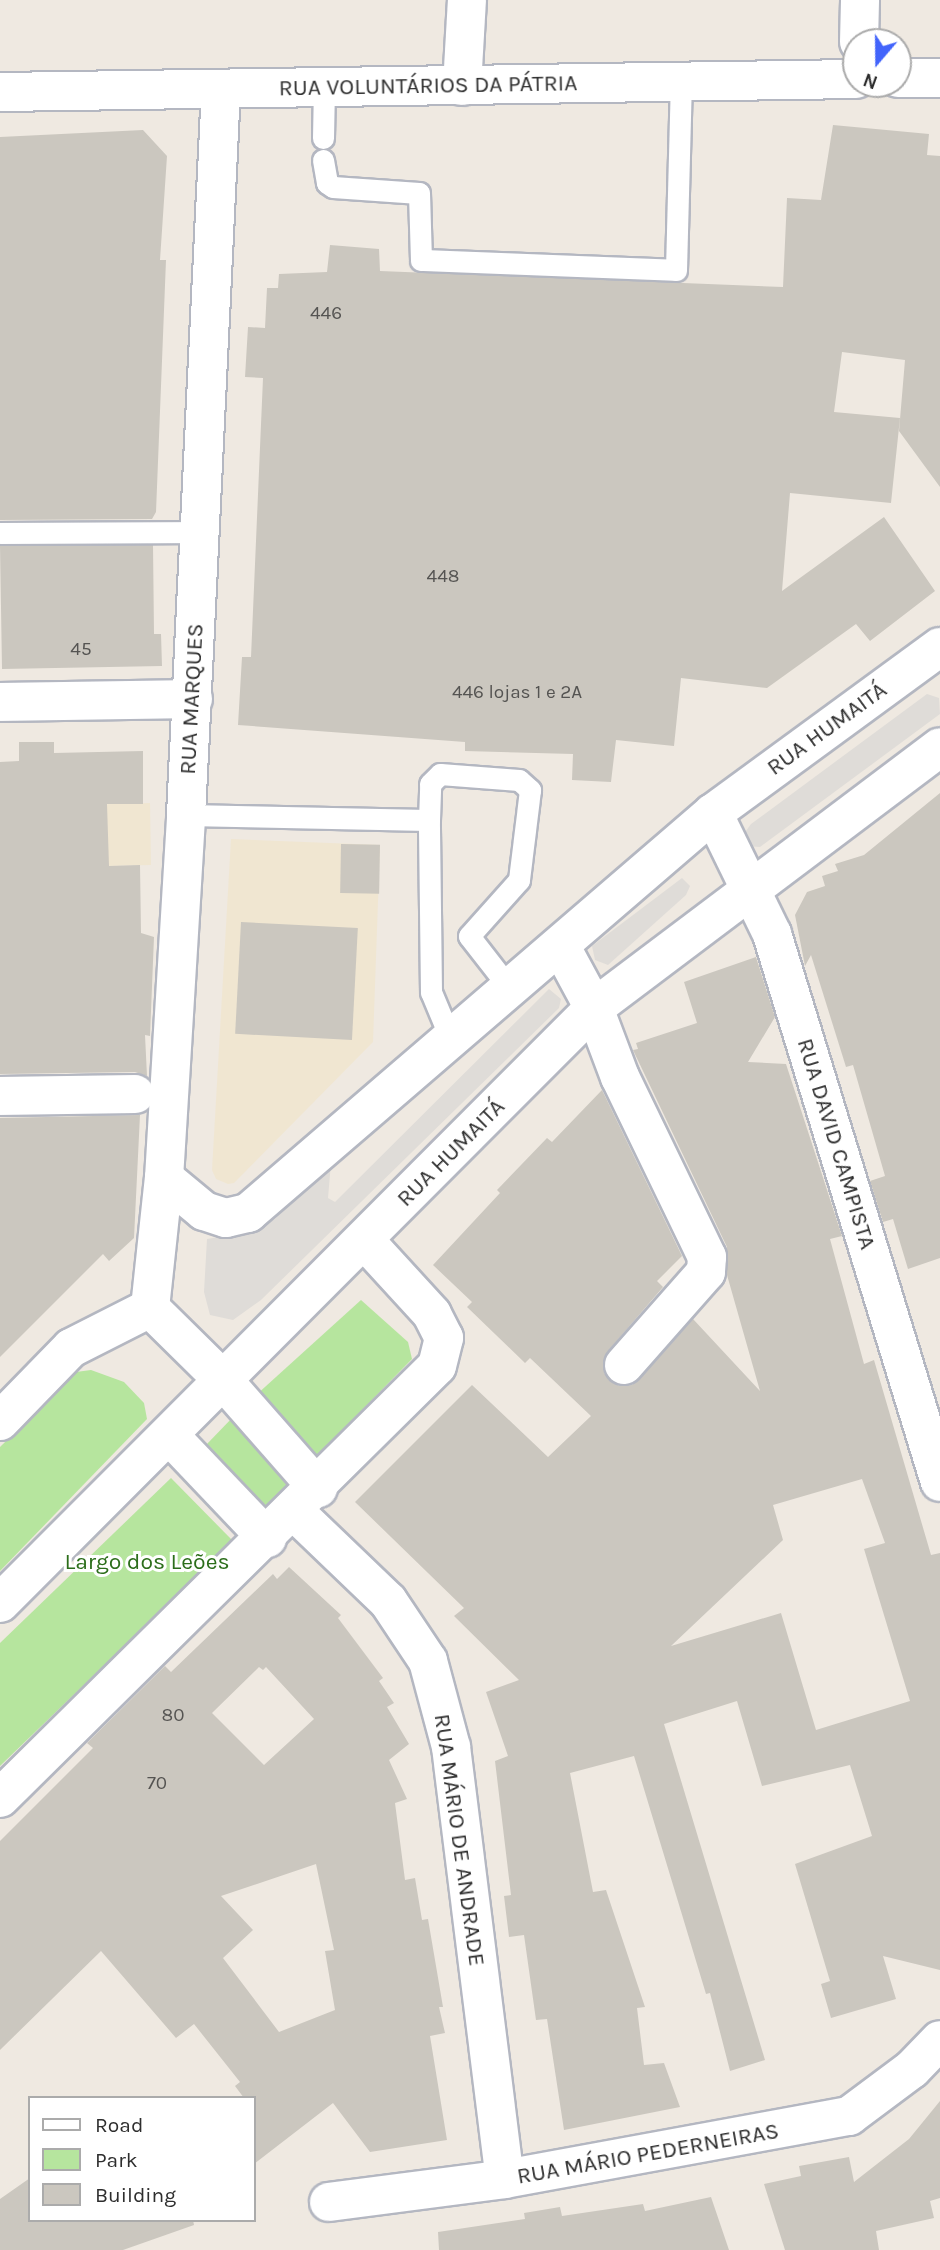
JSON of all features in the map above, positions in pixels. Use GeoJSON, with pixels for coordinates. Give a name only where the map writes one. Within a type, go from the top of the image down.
{"type":"FeatureCollection","features":[{"type":"Feature","properties":{"kind":"street"},"geometry":{"type":"LineString","coordinates":[[462,86],[467,0]]}},
{"type":"Feature","properties":{"kind":"street"},"geometry":{"type":"LineString","coordinates":[[859,28],[860,0]]}},
{"type":"Feature","properties":{"kind":"street"},"geometry":{"type":"LineString","coordinates":[[912,78],[940,78]]}},
{"type":"Feature","properties":{"kind":"street","name":"RUA VOLUNTÁRIOS DA PÁTRIA"},"geometry":{"type":"LineString","coordinates":[[0,92],[842,79]]}},
{"type":"Feature","properties":{"kind":"street","name":"RUA MARQUES"},"geometry":{"type":"LineString","coordinates":[[150,1308],[164,1178],[151,1095],[186,815],[221,90]]}},
{"type":"Feature","properties":{"kind":"street","name":"RUA HUMAITÁ"},"geometry":{"type":"LineString","coordinates":[[164,1178],[204,1211],[226,1218],[248,1213],[561,947],[713,813],[940,647]]}},
{"type":"Feature","properties":{"kind":"street"},"geometry":{"type":"LineString","coordinates":[[0,702],[193,699]]}},
{"type":"Feature","properties":{"kind":"street","name":"RUA HUMAITÁ"},"geometry":{"type":"LineString","coordinates":[[0,1603],[365,1241],[594,1008],[940,747]]}},
{"type":"Feature","properties":{"kind":"street","name":"RUA DAVID CAMPISTA"},"geometry":{"type":"LineString","coordinates":[[713,813],[772,934],[940,1482]]}},
{"type":"Feature","properties":{"kind":"street"},"geometry":{"type":"LineString","coordinates":[[561,947],[594,1008],[620,1077],[707,1257],[706,1272],[624,1365]]}},
{"type":"Feature","properties":{"kind":"street"},"geometry":{"type":"LineString","coordinates":[[0,1096],[151,1095]]}},
{"type":"Feature","properties":{"kind":"street"},"geometry":{"type":"LineString","coordinates":[[0,1798],[306,1500],[437,1366],[444,1338],[432,1314],[365,1241]]}},
{"type":"Feature","properties":{"kind":"street"},"geometry":{"type":"LineString","coordinates":[[0,1421],[71,1348],[150,1308],[223,1380],[306,1500]]}},
{"type":"Feature","properties":{"kind":"street"},"geometry":{"type":"LineString","coordinates":[[170,1436],[267,1538]]}},
{"type":"Feature","properties":{"kind":"street","name":"RUA MÁRIO DE ANDRADE"},"geometry":{"type":"LineString","coordinates":[[306,1500],[388,1601],[428,1661],[450,1747],[505,2179]]}},
{"type":"Feature","properties":{"kind":"street","name":"RUA MÁRIO PEDERNEIRAS"},"geometry":{"type":"LineString","coordinates":[[329,2202],[505,2179],[849,2116],[912,2069],[940,2040]]}},
{"type":"Feature","properties":{"kind":"lane"},"geometry":{"type":"LineString","coordinates":[[323,160],[327,183],[333,187],[419,193],[421,260],[676,270],[681,82]]}},
{"type":"Feature","properties":{"kind":"lane"},"geometry":{"type":"LineString","coordinates":[[323,138],[324,88]]}},
{"type":"Feature","properties":{"kind":"lane"},"geometry":{"type":"LineString","coordinates":[[0,533],[201,531]]}},
{"type":"Feature","properties":{"kind":"lane"},"geometry":{"type":"LineString","coordinates":[[451,1041],[432,992],[430,784],[440,774],[527,783],[519,880],[469,936],[511,990]]}},
{"type":"Feature","properties":{"kind":"lane"},"geometry":{"type":"LineString","coordinates":[[186,815],[429,820]]}},
{"type":"Feature","properties":{"kind":"shaded area"},"geometry":{"type":"Polygon","coordinates":[[[927,694],[939,698],[940,714],[760,847],[746,846],[743,835],[751,824],[927,694]]]}},
{"type":"Feature","properties":{"kind":"shaded area"},"geometry":{"type":"Polygon","coordinates":[[[150,803],[151,865],[109,866],[0,807],[150,803]]]}},
{"type":"Feature","properties":{"kind":"shaded area"},"geometry":{"type":"Polygon","coordinates":[[[231,839],[380,845],[373,1042],[234,1183],[228,1184],[216,1179],[212,1170],[231,839]]]}},
{"type":"Feature","properties":{"kind":"shaded area"},"geometry":{"type":"Polygon","coordinates":[[[682,878],[690,886],[686,895],[608,965],[595,960],[592,946],[682,878]]]}},
{"type":"Feature","properties":{"kind":"shaded area"},"geometry":{"type":"Polygon","coordinates":[[[549,989],[561,999],[559,1008],[261,1300],[233,1320],[210,1315],[204,1292],[207,1239],[256,1231],[275,1219],[327,1163],[331,1163],[328,1198],[335,1202],[549,989]]]}},
{"type":"Feature","properties":{"kind":"green space"},"geometry":{"type":"Polygon","coordinates":[[[361,1300],[408,1342],[412,1359],[316,1457],[255,1396],[361,1300]]]}},
{"type":"Feature","properties":{"kind":"green space","name":"Largo dos Leões"},"geometry":{"type":"Polygon","coordinates":[[[91,1370],[124,1382],[144,1403],[147,1419],[0,1571],[0,1447],[76,1372],[91,1370]]]}},
{"type":"Feature","properties":{"kind":"green space","name":"Largo dos Leões"},"geometry":{"type":"Polygon","coordinates":[[[234,1416],[297,1476],[257,1517],[194,1457],[234,1416]]]}},
{"type":"Feature","properties":{"kind":"green space","name":"Largo dos Leões"},"geometry":{"type":"Polygon","coordinates":[[[171,1478],[233,1541],[0,1766],[0,1643],[171,1478]]]}},
{"type":"Feature","properties":{"kind":"building"},"geometry":{"type":"Polygon","coordinates":[[[833,125],[929,134],[927,155],[940,156],[940,487],[899,431],[905,360],[842,352],[834,412],[900,418],[891,503],[790,493],[782,591],[884,517],[935,591],[870,641],[856,624],[767,688],[681,678],[674,746],[616,740],[611,782],[572,780],[573,754],[465,751],[465,742],[238,725],[242,657],[251,657],[263,378],[245,377],[248,327],[265,328],[267,288],[278,288],[279,274],[327,272],[330,245],[379,249],[380,271],[783,287],[787,198],[821,200],[833,125]]]}},
{"type":"Feature","properties":{"kind":"building"},"geometry":{"type":"Polygon","coordinates":[[[143,130],[167,156],[160,260],[166,260],[156,512],[152,519],[0,520],[0,137],[143,130]]]}},
{"type":"Feature","properties":{"kind":"building"},"geometry":{"type":"Polygon","coordinates":[[[153,545],[154,634],[161,634],[162,666],[2,669],[0,546],[153,545]]]}},
{"type":"Feature","properties":{"kind":"building"},"geometry":{"type":"Polygon","coordinates":[[[19,742],[54,742],[54,753],[143,751],[143,804],[107,804],[109,866],[140,865],[141,933],[154,937],[150,1036],[145,1035],[147,1076],[135,1072],[0,1074],[0,762],[19,761],[19,742]]]}},
{"type":"Feature","properties":{"kind":"building"},"geometry":{"type":"Polygon","coordinates":[[[940,793],[940,1258],[908,1269],[893,1219],[883,1222],[870,1181],[885,1176],[853,1065],[846,1067],[811,955],[805,966],[795,915],[807,892],[825,886],[822,876],[838,871],[835,864],[864,855],[940,793]]]}},
{"type":"Feature","properties":{"kind":"building"},"geometry":{"type":"Polygon","coordinates":[[[341,844],[380,845],[379,894],[340,893],[341,844]]]}},
{"type":"Feature","properties":{"kind":"building"},"geometry":{"type":"Polygon","coordinates":[[[241,922],[358,928],[352,1040],[235,1034],[241,922]]]}},
{"type":"Feature","properties":{"kind":"building"},"geometry":{"type":"Polygon","coordinates":[[[756,957],[775,1017],[748,1062],[786,1064],[842,1236],[830,1239],[864,1364],[874,1360],[931,1555],[940,1553],[940,1970],[883,1956],[896,1999],[831,2018],[821,1984],[830,1981],[795,1864],[872,1836],[850,1765],[762,1786],[737,1701],[664,1724],[765,2060],[730,2071],[710,1993],[706,1994],[634,1756],[570,1773],[593,1892],[606,1890],[645,2007],[637,2008],[644,2065],[664,2063],[680,2107],[564,2130],[547,2019],[536,2020],[524,1935],[509,1937],[504,1896],[511,1895],[495,1761],[508,1756],[486,1692],[519,1680],[454,1616],[464,1608],[355,1502],[472,1385],[548,1457],[591,1416],[530,1358],[525,1363],[467,1307],[472,1302],[433,1265],[500,1193],[497,1190],[547,1138],[552,1142],[602,1090],[682,1256],[657,1281],[663,1287],[608,1351],[604,1373],[619,1386],[632,1385],[693,1319],[760,1391],[727,1275],[727,1247],[633,1050],[638,1049],[636,1043],[697,1023],[684,982],[756,957]],[[862,1479],[773,1505],[783,1540],[671,1646],[781,1613],[816,1730],[910,1701],[864,1549],[885,1543],[862,1479]]]}},
{"type":"Feature","properties":{"kind":"building"},"geometry":{"type":"Polygon","coordinates":[[[140,1115],[134,1238],[109,1261],[103,1254],[0,1357],[0,1118],[140,1115]]]}},
{"type":"Feature","properties":{"kind":"building"},"geometry":{"type":"Polygon","coordinates":[[[289,1567],[341,1615],[338,1618],[383,1678],[379,1681],[394,1703],[387,1707],[409,1744],[389,1760],[407,1799],[395,1803],[405,1880],[415,1878],[422,1920],[428,1919],[443,2007],[439,2007],[445,2033],[430,2036],[447,2140],[370,2152],[333,2103],[256,2162],[256,2096],[242,2096],[235,2086],[240,2082],[194,2024],[176,2038],[101,1951],[0,2050],[0,1841],[93,1748],[87,1743],[165,1666],[171,1672],[273,1574],[277,1579],[289,1567]],[[259,1667],[212,1713],[264,1765],[314,1719],[266,1667],[263,1670],[259,1667]],[[316,1864],[221,1896],[253,1930],[223,1958],[279,2032],[335,2010],[325,1951],[334,1950],[316,1864]]]}},
{"type":"Feature","properties":{"kind":"building"},"geometry":{"type":"Polygon","coordinates":[[[940,2101],[940,2198],[930,2201],[934,2218],[876,2231],[879,2250],[785,2250],[764,2184],[801,2176],[799,2166],[849,2157],[854,2182],[909,2139],[940,2101]]]}},
{"type":"Feature","properties":{"kind":"building"},"geometry":{"type":"Polygon","coordinates":[[[28,2179],[28,2222],[193,2222],[194,2225],[123,2250],[0,2250],[0,2199],[28,2179]]]}},
{"type":"Feature","properties":{"kind":"building"},"geometry":{"type":"Polygon","coordinates":[[[711,2197],[729,2250],[439,2250],[438,2232],[525,2219],[524,2213],[560,2207],[562,2216],[643,2204],[645,2211],[711,2197]]]}}]}
